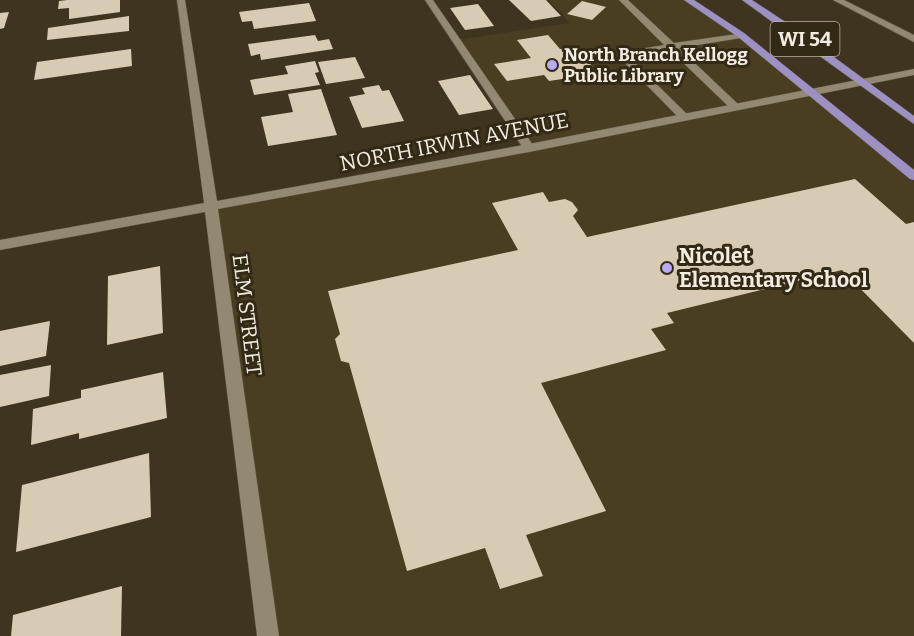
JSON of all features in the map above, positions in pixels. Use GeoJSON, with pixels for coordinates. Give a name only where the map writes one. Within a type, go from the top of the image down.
{"type":"FeatureCollection","features":[{"type":"Feature","properties":{"kind":"main road","name":"WI 54"},"geometry":{"type":"LineString","coordinates":[[688,0],[741,35],[914,176]]}},
{"type":"Feature","properties":{"kind":"main road","name":"WI 54"},"geometry":{"type":"LineString","coordinates":[[746,0],[793,31],[914,121]]}},
{"type":"Feature","properties":{"kind":"street","name":"ELM STREET"},"geometry":{"type":"LineString","coordinates":[[181,0],[268,636]]}},
{"type":"Feature","properties":{"kind":"street"},"geometry":{"type":"LineString","coordinates":[[429,0],[529,148]]}},
{"type":"Feature","properties":{"kind":"street"},"geometry":{"type":"LineString","coordinates":[[623,0],[735,107]]}},
{"type":"Feature","properties":{"kind":"street"},"geometry":{"type":"LineString","coordinates":[[837,0],[914,39]]}},
{"type":"Feature","properties":{"kind":"street"},"geometry":{"type":"LineString","coordinates":[[684,117],[622,55],[741,35]]}},
{"type":"Feature","properties":{"kind":"street","name":"NORTH IRWIN AVENUE"},"geometry":{"type":"LineString","coordinates":[[0,245],[529,148],[914,72]]}},
{"type":"Feature","properties":{"kind":"shaded area"},"geometry":{"type":"Polygon","coordinates":[[[549,0],[688,0],[741,35],[914,176],[914,636],[272,636],[211,207],[529,148],[456,40],[570,23],[549,0]]]}},
{"type":"Feature","properties":{"kind":"building"},"geometry":{"type":"Polygon","coordinates":[[[120,0],[120,12],[69,19],[69,8],[58,9],[59,1],[120,0]]]}},
{"type":"Feature","properties":{"kind":"building"},"geometry":{"type":"Polygon","coordinates":[[[509,0],[546,0],[561,16],[531,21],[509,0]]]}},
{"type":"Feature","properties":{"kind":"building"},"geometry":{"type":"Polygon","coordinates":[[[582,1],[606,7],[592,20],[567,14],[582,1]]]}},
{"type":"Feature","properties":{"kind":"building"},"geometry":{"type":"Polygon","coordinates":[[[309,3],[316,21],[254,29],[252,21],[242,22],[239,12],[309,3]]]}},
{"type":"Feature","properties":{"kind":"building"},"geometry":{"type":"Polygon","coordinates":[[[478,4],[494,26],[465,30],[450,8],[478,4]]]}},
{"type":"Feature","properties":{"kind":"building"},"geometry":{"type":"Polygon","coordinates":[[[9,12],[4,28],[0,29],[0,13],[9,12]]]}},
{"type":"Feature","properties":{"kind":"building"},"geometry":{"type":"Polygon","coordinates":[[[129,16],[129,31],[47,40],[48,28],[129,16]]]}},
{"type":"Feature","properties":{"kind":"building"},"geometry":{"type":"Polygon","coordinates":[[[315,35],[318,41],[329,39],[333,49],[261,60],[260,54],[251,56],[248,44],[315,35]]]}},
{"type":"Feature","properties":{"kind":"building"},"geometry":{"type":"Polygon","coordinates":[[[548,35],[560,49],[574,47],[593,67],[576,70],[582,76],[549,81],[544,75],[507,81],[494,64],[531,58],[517,40],[548,35]]]}},
{"type":"Feature","properties":{"kind":"building"},"geometry":{"type":"Polygon","coordinates":[[[131,49],[132,66],[34,80],[37,62],[131,49]]]}},
{"type":"Feature","properties":{"kind":"building"},"geometry":{"type":"Polygon","coordinates":[[[355,57],[365,78],[326,84],[318,62],[355,57]]]}},
{"type":"Feature","properties":{"kind":"building"},"geometry":{"type":"Polygon","coordinates":[[[315,61],[319,72],[315,73],[320,85],[254,95],[250,80],[288,74],[285,66],[315,61]]]}},
{"type":"Feature","properties":{"kind":"building"},"geometry":{"type":"Polygon","coordinates":[[[470,75],[493,109],[459,115],[438,81],[470,75]]]}},
{"type":"Feature","properties":{"kind":"building"},"geometry":{"type":"Polygon","coordinates":[[[379,85],[382,91],[389,90],[404,121],[362,128],[349,97],[365,94],[362,88],[379,85]]]}},
{"type":"Feature","properties":{"kind":"building"},"geometry":{"type":"Polygon","coordinates":[[[321,89],[337,135],[268,146],[261,117],[293,112],[288,94],[321,89]]]}},
{"type":"Feature","properties":{"kind":"building"},"geometry":{"type":"Polygon","coordinates":[[[855,179],[906,224],[914,222],[914,343],[842,270],[667,313],[674,323],[651,329],[666,350],[541,383],[606,511],[526,535],[543,576],[500,589],[485,548],[407,571],[349,363],[341,361],[335,339],[340,334],[328,291],[518,250],[492,203],[543,192],[549,202],[565,199],[572,202],[578,210],[573,216],[587,237],[855,179]]]}},
{"type":"Feature","properties":{"kind":"building"},"geometry":{"type":"Polygon","coordinates":[[[160,266],[163,333],[107,345],[108,276],[160,266]]]}},
{"type":"Feature","properties":{"kind":"building"},"geometry":{"type":"Polygon","coordinates":[[[50,321],[46,356],[0,366],[0,331],[50,321]]]}},
{"type":"Feature","properties":{"kind":"building"},"geometry":{"type":"Polygon","coordinates":[[[51,365],[49,396],[0,407],[0,375],[51,365]]]}},
{"type":"Feature","properties":{"kind":"building"},"geometry":{"type":"Polygon","coordinates":[[[163,372],[167,418],[79,439],[79,433],[31,445],[33,409],[81,398],[81,390],[163,372]]]}},
{"type":"Feature","properties":{"kind":"building"},"geometry":{"type":"Polygon","coordinates":[[[149,453],[151,517],[16,552],[22,485],[149,453]]]}},
{"type":"Feature","properties":{"kind":"building"},"geometry":{"type":"Polygon","coordinates":[[[122,586],[121,636],[11,636],[13,615],[122,586]]]}},
{"type":"Feature","properties":{"kind":"place","name":"North Branch Kellogg Public Library"},"geometry":{"type":"Point","coordinates":[552,65]}},
{"type":"Feature","properties":{"kind":"place","name":"Nicolet Elementary School"},"geometry":{"type":"Point","coordinates":[667,268]}}]}
